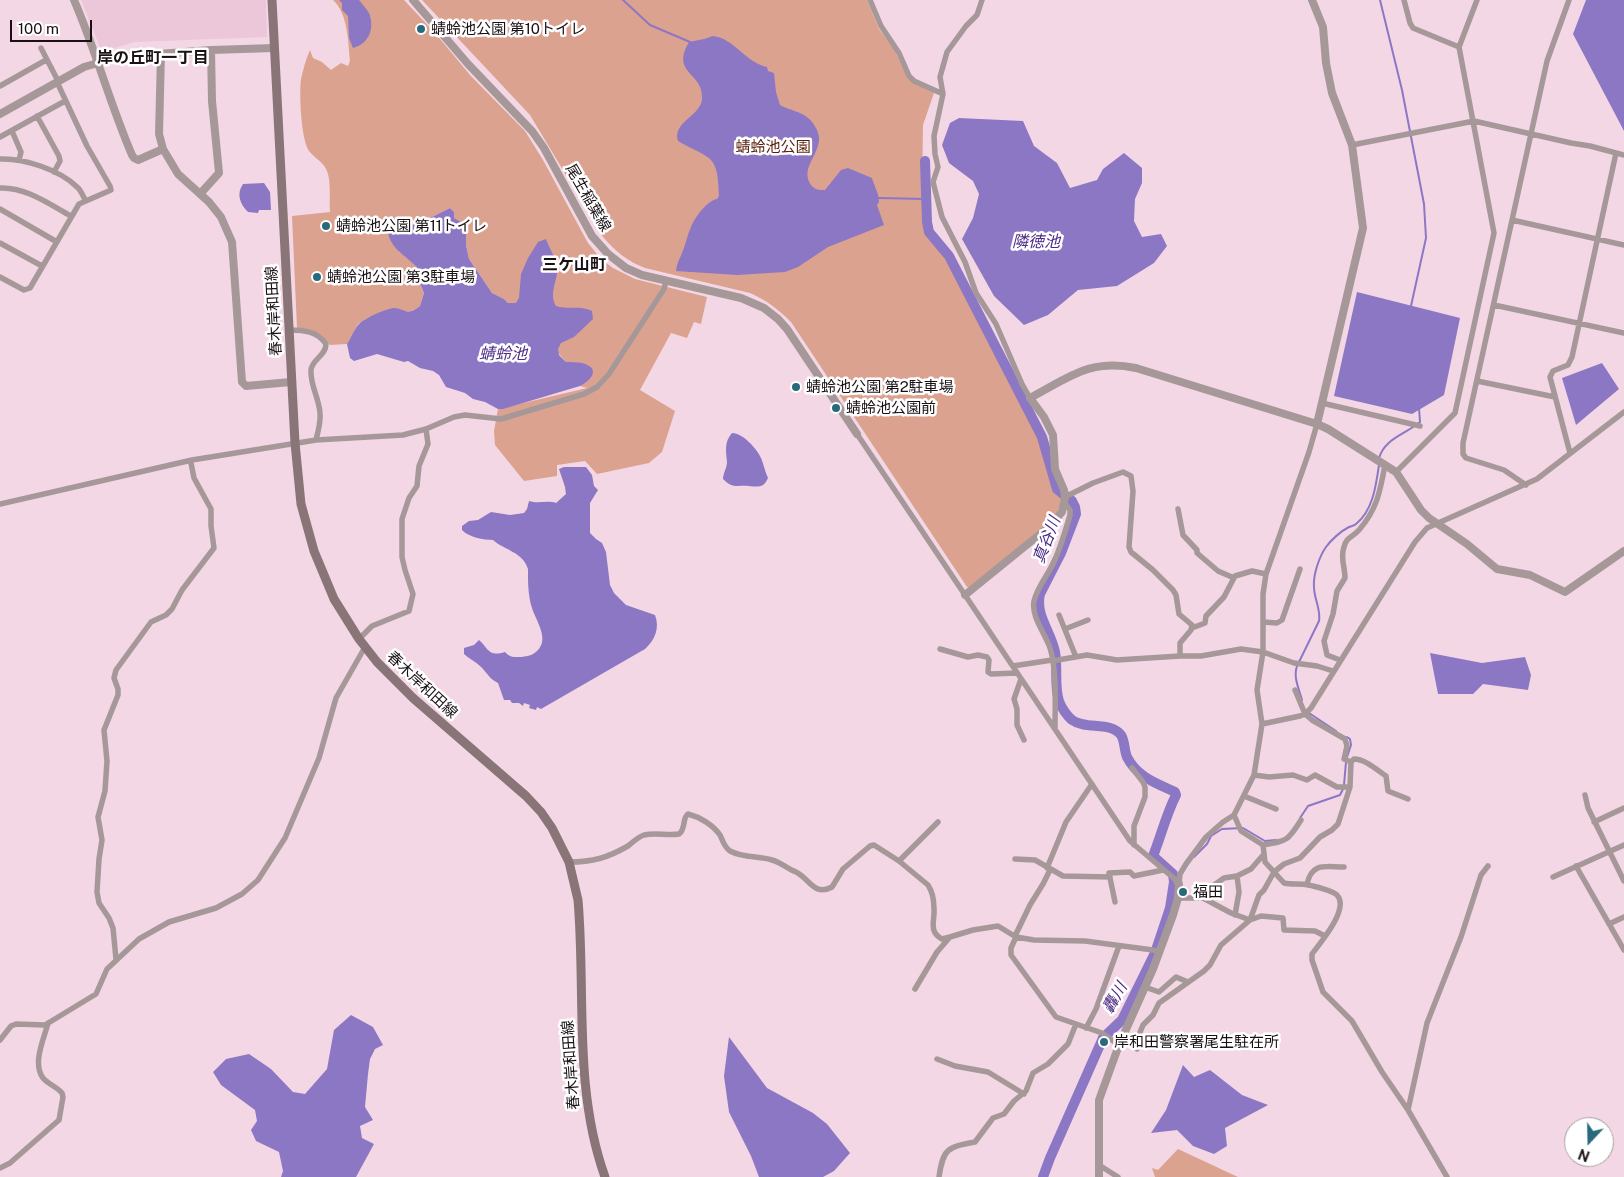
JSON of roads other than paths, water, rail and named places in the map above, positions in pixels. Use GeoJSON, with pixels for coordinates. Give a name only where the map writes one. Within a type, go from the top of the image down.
{"type":"FeatureCollection","features":[{"type":"Feature","properties":{"kind":"main road","name":"春木岸和田線"},"geometry":{"type":"LineString","coordinates":[[272,0],[295,443],[302,504],[314,551],[334,599],[358,639],[394,681],[526,796],[552,828],[569,862],[575,884],[580,923],[583,1061],[588,1118],[605,1177]]}},
{"type":"Feature","properties":{"kind":"street"},"geometry":{"type":"LineString","coordinates":[[74,0],[98,62],[116,118],[134,158],[138,160],[163,149]]}},
{"type":"Feature","properties":{"kind":"street","name":"尾生稲葉線"},"geometry":{"type":"LineString","coordinates":[[413,0],[468,64],[532,131],[544,148],[592,236],[602,248],[626,268],[642,275],[749,300],[771,313],[787,329],[858,434]]}},
{"type":"Feature","properties":{"kind":"street"},"geometry":{"type":"LineString","coordinates":[[870,0],[881,26],[899,54],[909,76],[943,94]]}},
{"type":"Feature","properties":{"kind":"street"},"geometry":{"type":"LineString","coordinates":[[964,595],[1058,518],[1062,512],[1065,500],[1064,490],[1055,469],[1053,435],[1044,417],[1022,384],[996,324],[976,293],[965,262],[942,217],[933,182],[938,167],[934,136],[943,94],[940,77],[947,52],[966,26],[977,15],[982,0]]}},
{"type":"Feature","properties":{"kind":"street"},"geometry":{"type":"LineString","coordinates":[[1099,1177],[1099,1100],[1120,1042],[1159,952],[1178,898],[1176,881],[1206,838],[1223,822],[1234,815],[1254,775],[1262,724],[1257,690],[1263,652],[1263,594],[1266,574],[1317,424],[1362,234],[1362,218],[1352,145],[1332,93],[1326,63],[1323,27],[1312,0]]}},
{"type":"Feature","properties":{"kind":"street"},"geometry":{"type":"LineString","coordinates":[[1404,0],[1413,28],[1459,47]]}},
{"type":"Feature","properties":{"kind":"street"},"geometry":{"type":"LineString","coordinates":[[1396,472],[1454,413],[1493,243],[1494,224],[1459,47],[1477,0]]}},
{"type":"Feature","properties":{"kind":"street"},"geometry":{"type":"LineString","coordinates":[[1526,485],[1504,470],[1464,456],[1463,443],[1547,61],[1570,0]]}},
{"type":"Feature","properties":{"kind":"street"},"geometry":{"type":"LineString","coordinates":[[0,277],[24,290],[30,288],[79,204],[111,190],[65,101],[41,48]]}},
{"type":"Feature","properties":{"kind":"street"},"geometry":{"type":"LineString","coordinates":[[0,114],[84,67],[98,62],[119,57],[211,50],[274,48]]}},
{"type":"Feature","properties":{"kind":"street"},"geometry":{"type":"LineString","coordinates":[[200,194],[219,174],[212,101],[211,50]]}},
{"type":"Feature","properties":{"kind":"street"},"geometry":{"type":"LineString","coordinates":[[160,54],[159,134],[163,149],[178,174],[221,217],[232,242],[242,382],[246,386],[291,382]]}},
{"type":"Feature","properties":{"kind":"street"},"geometry":{"type":"LineString","coordinates":[[0,86],[46,60]]}},
{"type":"Feature","properties":{"kind":"street"},"geometry":{"type":"LineString","coordinates":[[0,137],[65,101]]}},
{"type":"Feature","properties":{"kind":"street"},"geometry":{"type":"LineString","coordinates":[[37,116],[59,156],[60,161],[54,172]]}},
{"type":"Feature","properties":{"kind":"street"},"geometry":{"type":"LineString","coordinates":[[1352,145],[1474,122],[1624,155]]}},
{"type":"Feature","properties":{"kind":"street"},"geometry":{"type":"LineString","coordinates":[[12,131],[21,152],[19,160]]}},
{"type":"Feature","properties":{"kind":"street"},"geometry":{"type":"LineString","coordinates":[[1570,453],[1550,377],[1553,371],[1568,365],[1570,362],[1616,153]]}},
{"type":"Feature","properties":{"kind":"street"},"geometry":{"type":"LineString","coordinates":[[0,159],[30,162],[54,172],[78,188],[85,200]]}},
{"type":"Feature","properties":{"kind":"street"},"geometry":{"type":"LineString","coordinates":[[0,188],[16,189],[34,195],[71,216]]}},
{"type":"Feature","properties":{"kind":"street"},"geometry":{"type":"LineString","coordinates":[[0,209],[57,242]]}},
{"type":"Feature","properties":{"kind":"street"},"geometry":{"type":"LineString","coordinates":[[1512,220],[1624,245]]}},
{"type":"Feature","properties":{"kind":"street"},"geometry":{"type":"LineString","coordinates":[[0,243],[42,266]]}},
{"type":"Feature","properties":{"kind":"street"},"geometry":{"type":"LineString","coordinates":[[0,504],[185,462],[295,443],[402,435],[426,429],[454,417],[465,415],[501,419],[584,394],[597,387],[609,374],[664,288],[666,281]]}},
{"type":"Feature","properties":{"kind":"street"},"geometry":{"type":"LineString","coordinates":[[1494,305],[1624,333]]}},
{"type":"Feature","properties":{"kind":"street"},"geometry":{"type":"LineString","coordinates":[[289,330],[310,332],[322,339],[326,344],[325,351],[312,364],[311,370],[320,413],[316,440]]}},
{"type":"Feature","properties":{"kind":"street"},"geometry":{"type":"LineString","coordinates":[[1030,398],[1080,370],[1093,366],[1125,365],[1317,424],[1396,472],[1421,510],[1436,524],[1467,544],[1496,569],[1530,575],[1565,592],[1624,551]]}},
{"type":"Feature","properties":{"kind":"street"},"geometry":{"type":"LineString","coordinates":[[1477,381],[1555,397]]}},
{"type":"Feature","properties":{"kind":"street"},"geometry":{"type":"LineString","coordinates":[[1322,402],[1420,426]]}},
{"type":"Feature","properties":{"kind":"street"},"geometry":{"type":"LineString","coordinates":[[1262,724],[1292,719],[1306,714],[1415,542],[1427,528],[1537,479],[1624,412]]}},
{"type":"Feature","properties":{"kind":"street"},"geometry":{"type":"LineString","coordinates":[[358,639],[372,626],[409,611],[413,594],[402,557],[402,520],[409,498],[417,486],[419,466],[428,444],[426,429]]}},
{"type":"Feature","properties":{"kind":"street"},"geometry":{"type":"LineString","coordinates":[[858,434],[964,595],[1134,845],[1176,881]]}},
{"type":"Feature","properties":{"kind":"street"},"geometry":{"type":"LineString","coordinates":[[116,959],[113,928],[100,903],[97,892],[102,840],[98,817],[105,791],[108,761],[104,730],[118,695],[114,678],[116,670],[151,622],[172,610],[182,590],[214,548],[211,509],[194,478],[191,463]]}},
{"type":"Feature","properties":{"kind":"street"},"geometry":{"type":"LineString","coordinates":[[1340,660],[1327,655],[1324,641],[1333,614],[1337,591],[1345,578],[1342,555],[1349,537],[1357,533],[1376,505],[1385,465]]}},
{"type":"Feature","properties":{"kind":"street"},"geometry":{"type":"LineString","coordinates":[[1065,500],[1093,483],[1123,472],[1131,476],[1133,491],[1129,547],[1131,552],[1173,590],[1176,595],[1179,614],[1192,625],[1192,628]]}},
{"type":"Feature","properties":{"kind":"street"},"geometry":{"type":"LineString","coordinates":[[1055,729],[1052,660],[1050,648],[1035,611],[1034,602],[1038,590],[1053,564],[1070,515],[1070,510],[1065,500]]}},
{"type":"Feature","properties":{"kind":"street"},"geometry":{"type":"LineString","coordinates":[[1178,509],[1183,535],[1197,550],[1197,553],[1218,571],[1234,578]]}},
{"type":"Feature","properties":{"kind":"street"},"geometry":{"type":"LineString","coordinates":[[1263,622],[1276,623],[1282,620],[1300,569]]}},
{"type":"Feature","properties":{"kind":"street"},"geometry":{"type":"LineString","coordinates":[[1180,656],[1180,643],[1192,628],[1205,622],[1206,616],[1224,597],[1235,576],[1252,571],[1266,574]]}},
{"type":"Feature","properties":{"kind":"street"},"geometry":{"type":"LineString","coordinates":[[1059,615],[1076,657]]}},
{"type":"Feature","properties":{"kind":"street"},"geometry":{"type":"LineString","coordinates":[[1065,629],[1088,620]]}},
{"type":"Feature","properties":{"kind":"street"},"geometry":{"type":"LineString","coordinates":[[0,1040],[11,1026],[16,1024],[45,1025],[93,997],[107,969],[139,939],[151,931],[169,922],[216,908],[242,894],[258,880],[285,838],[319,758],[336,698],[365,647]]}},
{"type":"Feature","properties":{"kind":"street"},"geometry":{"type":"LineString","coordinates":[[940,649],[968,657],[978,655],[987,657],[989,660],[988,672],[991,674],[1017,673]]}},
{"type":"Feature","properties":{"kind":"street"},"geometry":{"type":"LineString","coordinates":[[1012,666],[1087,655],[1117,660],[1201,656],[1241,649],[1263,652],[1294,663],[1317,666],[1333,671]]}},
{"type":"Feature","properties":{"kind":"street"},"geometry":{"type":"LineString","coordinates":[[1021,679],[1014,700],[1017,709],[1017,725],[1024,740]]}},
{"type":"Feature","properties":{"kind":"street"},"geometry":{"type":"LineString","coordinates":[[1295,690],[1306,714],[1312,720],[1345,739],[1348,746],[1344,760],[1351,762]]}},
{"type":"Feature","properties":{"kind":"street"},"geometry":{"type":"LineString","coordinates":[[1351,762],[1357,758],[1386,776],[1388,791],[1408,799]]}},
{"type":"Feature","properties":{"kind":"street"},"geometry":{"type":"LineString","coordinates":[[1250,920],[1259,895],[1274,872],[1284,864],[1300,858],[1320,837],[1328,834],[1338,824],[1350,787],[1351,762]]}},
{"type":"Feature","properties":{"kind":"street"},"geometry":{"type":"LineString","coordinates":[[1132,768],[1145,787],[1145,797],[1134,826],[1134,845]]}},
{"type":"Feature","properties":{"kind":"street"},"geometry":{"type":"LineString","coordinates":[[1254,775],[1269,777],[1292,775],[1307,780],[1315,775],[1337,787],[1350,787]]}},
{"type":"Feature","properties":{"kind":"street"},"geometry":{"type":"LineString","coordinates":[[1092,784],[1066,822],[1044,884],[1030,905],[1012,948],[1011,955],[1056,1017],[1102,1033],[1137,1049],[1136,1042],[1143,1025],[1154,1015],[1159,1002],[1204,971],[1210,965],[1221,945],[1250,920],[1261,916],[1283,918],[1284,930],[1315,932],[1325,936]]}},
{"type":"Feature","properties":{"kind":"street"},"geometry":{"type":"LineString","coordinates":[[1585,795],[1594,822],[1624,881]]}},
{"type":"Feature","properties":{"kind":"street"},"geometry":{"type":"LineString","coordinates":[[1244,796],[1276,809]]}},
{"type":"Feature","properties":{"kind":"street"},"geometry":{"type":"LineString","coordinates":[[1594,822],[1624,808]]}},
{"type":"Feature","properties":{"kind":"street"},"geometry":{"type":"LineString","coordinates":[[569,862],[599,860],[614,854],[643,836],[659,833],[679,834],[682,832],[684,819],[688,814],[703,820],[712,827],[731,851],[738,855],[776,862],[786,869],[798,873],[814,889],[819,890],[832,887],[843,869],[870,846],[880,848],[931,889],[934,911],[932,928],[938,937],[942,939],[973,930],[998,926],[1016,936],[1034,940],[1085,941],[1159,952]]}},
{"type":"Feature","properties":{"kind":"street"},"geometry":{"type":"LineString","coordinates":[[1234,815],[1241,830],[1263,844],[1287,840],[1301,820]]}},
{"type":"Feature","properties":{"kind":"street"},"geometry":{"type":"LineString","coordinates":[[898,861],[938,822]]}},
{"type":"Feature","properties":{"kind":"street"},"geometry":{"type":"LineString","coordinates":[[1263,844],[1265,862],[1284,883],[1307,884],[1337,894],[1339,898],[1338,917],[1312,954],[1312,960],[1323,992],[1352,1021],[1382,1072],[1408,1110],[1447,1177]]}},
{"type":"Feature","properties":{"kind":"street"},"geometry":{"type":"LineString","coordinates":[[1553,877],[1624,845]]}},
{"type":"Feature","properties":{"kind":"street"},"geometry":{"type":"LineString","coordinates":[[1203,898],[1210,888],[1224,878],[1237,876],[1251,869],[1264,854]]}},
{"type":"Feature","properties":{"kind":"street"},"geometry":{"type":"LineString","coordinates":[[1015,859],[1035,860],[1063,876],[1110,877]]}},
{"type":"Feature","properties":{"kind":"street"},"geometry":{"type":"LineString","coordinates":[[1408,1110],[1427,1023],[1461,937],[1481,875],[1488,866]]}},
{"type":"Feature","properties":{"kind":"street"},"geometry":{"type":"LineString","coordinates":[[1576,866],[1624,950]]}},
{"type":"Feature","properties":{"kind":"street"},"geometry":{"type":"LineString","coordinates":[[1307,884],[1311,873],[1319,867],[1344,867]]}},
{"type":"Feature","properties":{"kind":"street"},"geometry":{"type":"LineString","coordinates":[[1115,902],[1110,873],[1130,872],[1134,876],[1163,870]]}},
{"type":"Feature","properties":{"kind":"street"},"geometry":{"type":"LineString","coordinates":[[1236,915],[1239,892],[1237,876]]}},
{"type":"Feature","properties":{"kind":"street"},"geometry":{"type":"LineString","coordinates":[[1178,898],[1203,898],[1250,920]]}},
{"type":"Feature","properties":{"kind":"street"},"geometry":{"type":"LineString","coordinates":[[1609,924],[1624,917]]}},
{"type":"Feature","properties":{"kind":"street"},"geometry":{"type":"LineString","coordinates":[[915,989],[937,952],[950,937]]}},
{"type":"Feature","properties":{"kind":"street"},"geometry":{"type":"LineString","coordinates":[[1086,1028],[1096,1009],[1119,946]]}},
{"type":"Feature","properties":{"kind":"street"},"geometry":{"type":"LineString","coordinates":[[1145,987],[1159,992],[1176,977],[1188,982]]}},
{"type":"Feature","properties":{"kind":"street"},"geometry":{"type":"LineString","coordinates":[[0,1168],[56,1124],[61,1115],[62,1093],[45,1080],[38,1067],[38,1060],[48,1023]]}},
{"type":"Feature","properties":{"kind":"street"},"geometry":{"type":"LineString","coordinates":[[939,1177],[942,1160],[948,1150],[975,1142],[993,1118],[1004,1114],[1014,1101],[1024,1094],[1033,1073],[1048,1064],[1068,1044],[1076,1024]]}},
{"type":"Feature","properties":{"kind":"street"},"geometry":{"type":"LineString","coordinates":[[937,1058],[955,1066],[988,1072],[1024,1094]]}},
{"type":"Feature","properties":{"kind":"street"},"geometry":{"type":"LineString","coordinates":[[1099,1164],[1118,1177]]}},
{"type":"Feature","properties":{"kind":"water"},"geometry":{"type":"Polygon","coordinates":[[[339,0],[359,0],[369,13],[371,30],[367,39],[359,46],[353,48],[349,38],[348,16],[342,10],[342,3],[339,0]]]}},
{"type":"Feature","properties":{"kind":"water"},"geometry":{"type":"Polygon","coordinates":[[[1586,0],[1624,0],[1624,131],[1573,34],[1586,0]]]}},
{"type":"Feature","properties":{"kind":"water"},"geometry":{"type":"Polygon","coordinates":[[[713,36],[727,41],[753,61],[767,67],[768,71],[774,73],[776,92],[780,105],[801,113],[810,119],[818,132],[819,139],[807,174],[811,185],[814,188],[825,190],[841,170],[848,168],[872,178],[879,199],[877,205],[884,225],[828,247],[798,267],[785,272],[737,275],[676,271],[688,233],[698,214],[705,206],[719,196],[717,172],[714,165],[705,155],[678,141],[677,134],[683,124],[697,110],[702,99],[698,83],[685,67],[683,61],[684,53],[689,42],[713,36]]]}},
{"type":"Feature","properties":{"kind":"water","name":"隣徳池"},"geometry":{"type":"Polygon","coordinates":[[[959,118],[1023,121],[1034,146],[1057,163],[1070,188],[1097,180],[1103,169],[1124,153],[1142,168],[1142,183],[1135,199],[1134,221],[1142,237],[1161,234],[1167,246],[1154,263],[1117,286],[1078,290],[1048,315],[1024,325],[994,296],[962,239],[973,218],[979,194],[973,181],[949,163],[942,145],[950,123],[959,118]]]}},
{"type":"Feature","properties":{"kind":"water"},"geometry":{"type":"Polygon","coordinates":[[[264,183],[270,192],[271,210],[259,210],[258,213],[248,212],[243,206],[239,195],[243,184],[264,183]]]}},
{"type":"Feature","properties":{"kind":"water","name":"蜻蛉池"},"geometry":{"type":"Polygon","coordinates":[[[450,208],[454,212],[454,218],[465,226],[469,259],[492,293],[508,303],[516,303],[519,298],[521,274],[528,258],[538,242],[546,239],[557,266],[557,276],[553,291],[556,306],[583,308],[592,311],[593,319],[574,337],[561,343],[558,349],[559,355],[566,362],[582,363],[591,368],[593,374],[588,381],[580,386],[498,409],[485,402],[473,399],[465,393],[446,387],[439,375],[408,361],[404,362],[377,354],[354,361],[350,358],[347,344],[359,324],[371,316],[387,310],[395,308],[409,312],[420,306],[424,293],[419,281],[421,272],[393,245],[388,233],[391,228],[418,224],[450,208]]]}},
{"type":"Feature","properties":{"kind":"water"},"geometry":{"type":"Polygon","coordinates":[[[1357,292],[1460,318],[1444,395],[1412,414],[1334,396],[1357,292]]]}},
{"type":"Feature","properties":{"kind":"water"},"geometry":{"type":"Polygon","coordinates":[[[1602,363],[1619,389],[1576,425],[1562,378],[1602,363]]]}},
{"type":"Feature","properties":{"kind":"water"},"geometry":{"type":"Polygon","coordinates":[[[732,433],[745,439],[759,454],[768,478],[763,485],[758,487],[735,486],[723,479],[727,464],[727,443],[732,433]]]}},
{"type":"Feature","properties":{"kind":"water"},"geometry":{"type":"Polygon","coordinates":[[[564,467],[586,467],[592,475],[594,486],[598,490],[590,503],[590,533],[602,543],[606,552],[610,585],[614,593],[626,605],[655,615],[657,629],[654,638],[645,649],[541,709],[537,707],[536,710],[529,708],[530,705],[524,703],[523,706],[519,703],[512,703],[510,700],[504,700],[498,683],[492,680],[478,664],[464,654],[464,648],[474,645],[479,640],[492,653],[505,652],[513,657],[522,657],[532,654],[541,646],[542,636],[531,604],[526,563],[518,555],[493,540],[468,535],[462,530],[462,526],[469,521],[478,520],[491,512],[510,515],[524,513],[529,501],[556,503],[566,494],[559,469],[564,467]]]}},
{"type":"Feature","properties":{"kind":"water"},"geometry":{"type":"Polygon","coordinates":[[[1430,653],[1482,663],[1525,657],[1531,675],[1528,690],[1483,684],[1473,694],[1438,694],[1430,653]]]}},
{"type":"Feature","properties":{"kind":"water"},"geometry":{"type":"Polygon","coordinates":[[[351,1015],[373,1027],[383,1045],[375,1049],[370,1059],[368,1074],[365,1107],[373,1120],[360,1126],[362,1138],[374,1144],[356,1177],[281,1177],[283,1171],[279,1152],[256,1141],[251,1130],[257,1121],[255,1110],[221,1085],[213,1072],[226,1059],[249,1054],[271,1069],[293,1092],[305,1094],[327,1069],[334,1030],[351,1015]]]}},
{"type":"Feature","properties":{"kind":"water"},"geometry":{"type":"Polygon","coordinates":[[[729,1037],[767,1088],[813,1113],[827,1124],[850,1153],[834,1171],[823,1177],[759,1177],[751,1156],[729,1112],[724,1076],[729,1037]]]}},
{"type":"Feature","properties":{"kind":"water"},"geometry":{"type":"Polygon","coordinates":[[[1183,1065],[1194,1077],[1210,1070],[1242,1095],[1268,1105],[1225,1128],[1227,1146],[1214,1154],[1193,1146],[1177,1130],[1151,1133],[1166,1110],[1183,1065]]]}},
{"type":"Feature","properties":{"kind":"waterway"},"geometry":{"type":"LineString","coordinates":[[623,0],[650,25],[690,42]]}},
{"type":"Feature","properties":{"kind":"waterway"},"geometry":{"type":"LineString","coordinates":[[1380,0],[1402,90],[1424,204],[1426,238],[1411,306]]}},
{"type":"Feature","properties":{"kind":"waterway","name":"真谷川"},"geometry":{"type":"LineString","coordinates":[[925,161],[929,232],[949,256],[1042,437],[1057,489],[1072,501],[1075,507],[1076,514],[1061,553],[1040,594],[1039,602],[1041,616],[1055,652],[1057,689],[1060,703],[1072,720],[1084,725],[1111,728],[1116,731],[1121,735],[1127,757],[1136,770],[1148,779],[1175,792],[1176,795],[1153,856],[1173,874],[1174,882],[1170,908],[1155,953],[1122,1020],[1103,1038],[1043,1177]]}},
{"type":"Feature","properties":{"kind":"waterway"},"geometry":{"type":"LineString","coordinates":[[879,198],[925,199]]}},
{"type":"Feature","properties":{"kind":"waterway"},"geometry":{"type":"LineString","coordinates":[[1417,424],[1420,422],[1419,408]]}},
{"type":"Feature","properties":{"kind":"waterway"},"geometry":{"type":"LineString","coordinates":[[1379,458],[1381,452],[1389,443],[1413,427]]}},
{"type":"Feature","properties":{"kind":"waterway"},"geometry":{"type":"LineString","coordinates":[[1299,662],[1319,621],[1314,582],[1323,551],[1336,536],[1355,525],[1366,512],[1373,497],[1379,465]]}},
{"type":"Feature","properties":{"kind":"waterway"},"geometry":{"type":"LineString","coordinates":[[1297,666],[1296,679],[1302,700]]}},
{"type":"Feature","properties":{"kind":"waterway"},"geometry":{"type":"LineString","coordinates":[[1309,713],[1336,731]]}},
{"type":"Feature","properties":{"kind":"waterway"},"geometry":{"type":"LineString","coordinates":[[1347,737],[1350,739],[1351,745],[1347,757]]}},
{"type":"Feature","properties":{"kind":"waterway"},"geometry":{"type":"LineString","coordinates":[[1344,785],[1346,762]]}},
{"type":"Feature","properties":{"kind":"waterway"},"geometry":{"type":"LineString","coordinates":[[1300,818],[1308,806],[1340,795],[1343,789]]}},
{"type":"Feature","properties":{"kind":"waterway"},"geometry":{"type":"LineString","coordinates":[[1194,857],[1207,844],[1211,836],[1222,829],[1243,828],[1265,841],[1276,840]]}},
{"type":"Feature","properties":{"kind":"place","name":"蜻蛉池公園 第10トイレ"},"geometry":{"type":"Point","coordinates":[421,29]}},
{"type":"Feature","properties":{"kind":"place","name":"蜻蛉池公園 第11トイレ"},"geometry":{"type":"Point","coordinates":[326,226]}},
{"type":"Feature","properties":{"kind":"place","name":"蜻蛉池公園 第3駐車場"},"geometry":{"type":"Point","coordinates":[317,277]}},
{"type":"Feature","properties":{"kind":"place","name":"蜻蛉池公園 第2駐車場"},"geometry":{"type":"Point","coordinates":[796,387]}},
{"type":"Feature","properties":{"kind":"place","name":"蜻蛉池公園前"},"geometry":{"type":"Point","coordinates":[836,408]}},
{"type":"Feature","properties":{"kind":"place","name":"福田"},"geometry":{"type":"Point","coordinates":[1183,892]}},
{"type":"Feature","properties":{"kind":"place","name":"岸和田警察署尾生駐在所"},"geometry":{"type":"Point","coordinates":[1104,1042]}},
{"type":"Feature","properties":{"kind":"district","name":"岸の丘町一丁目"},"geometry":{"type":"Point","coordinates":[153,58]}},
{"type":"Feature","properties":{"kind":"district","name":"三ケ山町"},"geometry":{"type":"Point","coordinates":[574,265]}},
{"type":"Feature","properties":{"kind":"park label","name":"蜻蛉池公園"},"geometry":{"type":"Point","coordinates":[773,147]}},
{"type":"Feature","properties":{"kind":"water label","name":"轟川"},"geometry":{"type":"Point","coordinates":[1115,998]}}]}
